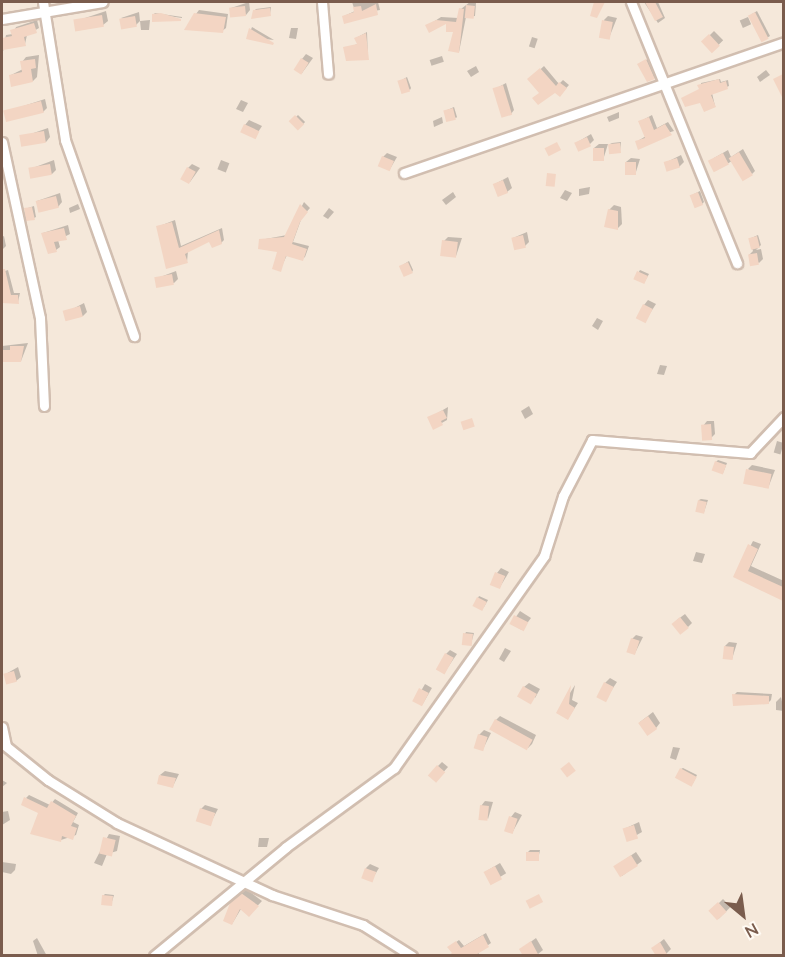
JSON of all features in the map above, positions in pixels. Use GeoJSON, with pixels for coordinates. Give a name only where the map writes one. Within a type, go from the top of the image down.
{"type":"FeatureCollection","features":[{"type":"Feature","properties":{"kind":"street"},"geometry":{"type":"LineString","coordinates":[[2,19],[44,5],[103,2]]}},
{"type":"Feature","properties":{"kind":"street"},"geometry":{"type":"LineString","coordinates":[[322,2],[327,74]]}},
{"type":"Feature","properties":{"kind":"street"},"geometry":{"type":"LineString","coordinates":[[631,2],[737,263]]}},
{"type":"Feature","properties":{"kind":"street"},"geometry":{"type":"LineString","coordinates":[[44,5],[65,140],[134,336]]}},
{"type":"Feature","properties":{"kind":"street"},"geometry":{"type":"LineString","coordinates":[[404,173],[783,42]]}},
{"type":"Feature","properties":{"kind":"street"},"geometry":{"type":"LineString","coordinates":[[2,142],[40,318],[44,406]]}},
{"type":"Feature","properties":{"kind":"street"},"geometry":{"type":"LineString","coordinates":[[154,956],[244,882],[394,768],[544,556],[563,496],[592,440],[750,453],[783,417]]}},
{"type":"Feature","properties":{"kind":"street"},"geometry":{"type":"LineString","coordinates":[[2,727],[4,745],[48,780],[117,823],[244,882],[363,924],[412,956]]}},
{"type":"Feature","properties":{"kind":"shaded area"},"geometry":{"type":"Polygon","coordinates":[[[2,2],[783,2],[783,955],[2,955],[2,2]]]}},
{"type":"Feature","properties":{"kind":"building"},"geometry":{"type":"Polygon","coordinates":[[[594,2],[605,2],[597,18],[590,16],[594,2]]]}},
{"type":"Feature","properties":{"kind":"building"},"geometry":{"type":"Polygon","coordinates":[[[645,2],[655,2],[663,17],[655,21],[645,2]]]}},
{"type":"Feature","properties":{"kind":"building"},"geometry":{"type":"Polygon","coordinates":[[[376,4],[378,15],[344,24],[342,16],[354,12],[353,7],[361,6],[362,11],[376,4]]]}},
{"type":"Feature","properties":{"kind":"building"},"geometry":{"type":"Polygon","coordinates":[[[466,5],[475,6],[474,19],[465,18],[466,5]]]}},
{"type":"Feature","properties":{"kind":"building"},"geometry":{"type":"Polygon","coordinates":[[[245,6],[246,16],[230,18],[229,8],[245,6]]]}},
{"type":"Feature","properties":{"kind":"building"},"geometry":{"type":"Polygon","coordinates":[[[270,8],[271,16],[251,19],[253,10],[270,8]]]}},
{"type":"Feature","properties":{"kind":"building"},"geometry":{"type":"Polygon","coordinates":[[[459,8],[464,9],[459,53],[448,51],[453,32],[446,32],[446,24],[429,33],[425,25],[436,20],[456,22],[459,8]]]}},
{"type":"Feature","properties":{"kind":"building"},"geometry":{"type":"Polygon","coordinates":[[[755,12],[769,39],[761,42],[748,16],[755,12]]]}},
{"type":"Feature","properties":{"kind":"building"},"geometry":{"type":"Polygon","coordinates":[[[161,13],[181,19],[181,21],[152,22],[152,14],[161,13]]]}},
{"type":"Feature","properties":{"kind":"building"},"geometry":{"type":"Polygon","coordinates":[[[194,13],[226,17],[223,33],[184,30],[194,13]]]}},
{"type":"Feature","properties":{"kind":"building"},"geometry":{"type":"Polygon","coordinates":[[[102,15],[104,27],[75,31],[73,20],[102,15]]]}},
{"type":"Feature","properties":{"kind":"building"},"geometry":{"type":"Polygon","coordinates":[[[135,16],[137,27],[121,30],[119,19],[135,16]]]}},
{"type":"Feature","properties":{"kind":"building"},"geometry":{"type":"Polygon","coordinates":[[[602,20],[613,22],[610,40],[599,38],[602,20]]]}},
{"type":"Feature","properties":{"kind":"building"},"geometry":{"type":"Polygon","coordinates":[[[34,23],[37,33],[24,37],[26,46],[3,50],[2,38],[12,36],[10,30],[34,23]]]}},
{"type":"Feature","properties":{"kind":"building"},"geometry":{"type":"Polygon","coordinates":[[[249,28],[274,43],[273,45],[246,39],[249,28]]]}},
{"type":"Feature","properties":{"kind":"building"},"geometry":{"type":"Polygon","coordinates":[[[366,33],[369,60],[346,61],[343,47],[357,44],[354,38],[366,33]]]}},
{"type":"Feature","properties":{"kind":"building"},"geometry":{"type":"Polygon","coordinates":[[[709,34],[720,46],[712,53],[701,42],[709,34]]]}},
{"type":"Feature","properties":{"kind":"building"},"geometry":{"type":"Polygon","coordinates":[[[301,58],[309,63],[301,75],[294,70],[301,58]]]}},
{"type":"Feature","properties":{"kind":"building"},"geometry":{"type":"Polygon","coordinates":[[[35,59],[36,68],[31,69],[33,82],[11,87],[9,75],[22,72],[20,61],[35,59]]]}},
{"type":"Feature","properties":{"kind":"building"},"geometry":{"type":"Polygon","coordinates":[[[646,59],[655,79],[647,82],[637,64],[646,59]]]}},
{"type":"Feature","properties":{"kind":"building"},"geometry":{"type":"Polygon","coordinates":[[[540,68],[556,86],[559,82],[567,88],[560,97],[555,93],[538,105],[532,98],[539,93],[527,79],[540,68]]]}},
{"type":"Feature","properties":{"kind":"building"},"geometry":{"type":"Polygon","coordinates":[[[783,74],[783,99],[773,79],[783,74]]]}},
{"type":"Feature","properties":{"kind":"building"},"geometry":{"type":"Polygon","coordinates":[[[406,78],[410,91],[401,94],[397,81],[406,78]]]}},
{"type":"Feature","properties":{"kind":"building"},"geometry":{"type":"Polygon","coordinates":[[[719,79],[720,83],[726,81],[728,89],[711,95],[716,107],[704,112],[700,103],[685,107],[681,98],[699,89],[697,85],[719,79]]]}},
{"type":"Feature","properties":{"kind":"building"},"geometry":{"type":"Polygon","coordinates":[[[503,85],[512,115],[502,118],[492,88],[503,85]]]}},
{"type":"Feature","properties":{"kind":"building"},"geometry":{"type":"Polygon","coordinates":[[[41,101],[44,113],[6,122],[3,110],[41,101]]]}},
{"type":"Feature","properties":{"kind":"building"},"geometry":{"type":"Polygon","coordinates":[[[453,108],[456,120],[446,122],[443,110],[453,108]]]}},
{"type":"Feature","properties":{"kind":"building"},"geometry":{"type":"Polygon","coordinates":[[[295,115],[304,124],[298,131],[289,121],[295,115]]]}},
{"type":"Feature","properties":{"kind":"building"},"geometry":{"type":"Polygon","coordinates":[[[649,117],[654,130],[665,124],[672,135],[638,150],[635,141],[645,138],[638,121],[649,117]]]}},
{"type":"Feature","properties":{"kind":"building"},"geometry":{"type":"Polygon","coordinates":[[[244,124],[259,131],[256,139],[240,132],[244,124]]]}},
{"type":"Feature","properties":{"kind":"building"},"geometry":{"type":"Polygon","coordinates":[[[44,131],[46,143],[21,147],[19,135],[44,131]]]}},
{"type":"Feature","properties":{"kind":"building"},"geometry":{"type":"Polygon","coordinates":[[[587,137],[591,146],[578,152],[574,143],[587,137]]]}},
{"type":"Feature","properties":{"kind":"building"},"geometry":{"type":"Polygon","coordinates":[[[557,142],[561,150],[549,156],[545,148],[557,142]]]}},
{"type":"Feature","properties":{"kind":"building"},"geometry":{"type":"Polygon","coordinates":[[[620,143],[621,153],[609,154],[608,144],[620,143]]]}},
{"type":"Feature","properties":{"kind":"building"},"geometry":{"type":"Polygon","coordinates":[[[593,148],[604,148],[604,161],[593,161],[593,148]]]}},
{"type":"Feature","properties":{"kind":"building"},"geometry":{"type":"Polygon","coordinates":[[[739,152],[753,175],[743,181],[729,158],[739,152]]]}},
{"type":"Feature","properties":{"kind":"building"},"geometry":{"type":"Polygon","coordinates":[[[723,153],[729,165],[714,172],[708,161],[723,153]]]}},
{"type":"Feature","properties":{"kind":"building"},"geometry":{"type":"Polygon","coordinates":[[[382,156],[394,161],[390,171],[378,166],[382,156]]]}},
{"type":"Feature","properties":{"kind":"building"},"geometry":{"type":"Polygon","coordinates":[[[677,158],[680,168],[667,172],[664,162],[677,158]]]}},
{"type":"Feature","properties":{"kind":"building"},"geometry":{"type":"Polygon","coordinates":[[[625,162],[636,162],[636,175],[625,175],[625,162]]]}},
{"type":"Feature","properties":{"kind":"building"},"geometry":{"type":"Polygon","coordinates":[[[50,164],[52,175],[30,179],[28,168],[50,164]]]}},
{"type":"Feature","properties":{"kind":"building"},"geometry":{"type":"Polygon","coordinates":[[[187,167],[196,172],[189,184],[180,179],[187,167]]]}},
{"type":"Feature","properties":{"kind":"building"},"geometry":{"type":"Polygon","coordinates":[[[547,173],[556,174],[555,187],[546,186],[547,173]]]}},
{"type":"Feature","properties":{"kind":"building"},"geometry":{"type":"Polygon","coordinates":[[[503,180],[508,193],[498,197],[493,184],[503,180]]]}},
{"type":"Feature","properties":{"kind":"building"},"geometry":{"type":"Polygon","coordinates":[[[698,192],[703,205],[695,208],[690,195],[698,192]]]}},
{"type":"Feature","properties":{"kind":"building"},"geometry":{"type":"Polygon","coordinates":[[[56,196],[59,208],[39,213],[36,201],[56,196]]]}},
{"type":"Feature","properties":{"kind":"building"},"geometry":{"type":"Polygon","coordinates":[[[300,204],[308,212],[300,222],[292,244],[307,249],[303,261],[286,256],[281,272],[272,269],[277,252],[258,249],[259,239],[284,237],[300,204]]]}},
{"type":"Feature","properties":{"kind":"building"},"geometry":{"type":"Polygon","coordinates":[[[32,207],[35,220],[26,221],[24,208],[32,207]]]}},
{"type":"Feature","properties":{"kind":"building"},"geometry":{"type":"Polygon","coordinates":[[[608,209],[618,211],[618,230],[604,227],[608,209]]]}},
{"type":"Feature","properties":{"kind":"building"},"geometry":{"type":"Polygon","coordinates":[[[172,222],[179,248],[219,230],[222,244],[212,248],[209,242],[185,254],[188,263],[166,269],[156,226],[172,222]]]}},
{"type":"Feature","properties":{"kind":"building"},"geometry":{"type":"Polygon","coordinates":[[[64,228],[67,240],[54,242],[57,252],[48,254],[41,233],[64,228]]]}},
{"type":"Feature","properties":{"kind":"building"},"geometry":{"type":"Polygon","coordinates":[[[523,235],[526,248],[514,250],[511,238],[523,235]]]}},
{"type":"Feature","properties":{"kind":"building"},"geometry":{"type":"Polygon","coordinates":[[[757,236],[760,248],[751,250],[748,238],[757,236]]]}},
{"type":"Feature","properties":{"kind":"building"},"geometry":{"type":"Polygon","coordinates":[[[442,240],[458,242],[456,258],[440,256],[442,240]]]}},
{"type":"Feature","properties":{"kind":"building"},"geometry":{"type":"Polygon","coordinates":[[[757,253],[759,265],[750,266],[748,254],[757,253]]]}},
{"type":"Feature","properties":{"kind":"building"},"geometry":{"type":"Polygon","coordinates":[[[408,262],[413,273],[404,277],[399,266],[408,262]]]}},
{"type":"Feature","properties":{"kind":"building"},"geometry":{"type":"Polygon","coordinates":[[[2,269],[5,269],[11,295],[18,295],[19,304],[2,303],[2,269]]]}},
{"type":"Feature","properties":{"kind":"building"},"geometry":{"type":"Polygon","coordinates":[[[637,271],[648,276],[644,284],[633,279],[637,271]]]}},
{"type":"Feature","properties":{"kind":"building"},"geometry":{"type":"Polygon","coordinates":[[[172,274],[174,285],[156,288],[154,277],[172,274]]]}},
{"type":"Feature","properties":{"kind":"building"},"geometry":{"type":"Polygon","coordinates":[[[643,304],[653,309],[646,323],[636,318],[643,304]]]}},
{"type":"Feature","properties":{"kind":"building"},"geometry":{"type":"Polygon","coordinates":[[[80,306],[83,317],[65,321],[63,311],[80,306]]]}},
{"type":"Feature","properties":{"kind":"building"},"geometry":{"type":"Polygon","coordinates":[[[10,346],[24,346],[21,362],[2,362],[2,350],[10,350],[10,346]]]}},
{"type":"Feature","properties":{"kind":"building"},"geometry":{"type":"Polygon","coordinates":[[[443,410],[447,418],[441,421],[443,425],[433,430],[427,417],[443,410]]]}},
{"type":"Feature","properties":{"kind":"building"},"geometry":{"type":"Polygon","coordinates":[[[472,418],[475,427],[463,430],[461,422],[472,418]]]}},
{"type":"Feature","properties":{"kind":"building"},"geometry":{"type":"Polygon","coordinates":[[[711,424],[712,440],[702,441],[701,425],[711,424]]]}},
{"type":"Feature","properties":{"kind":"building"},"geometry":{"type":"Polygon","coordinates":[[[715,461],[726,465],[723,475],[712,470],[715,461]]]}},
{"type":"Feature","properties":{"kind":"building"},"geometry":{"type":"Polygon","coordinates":[[[746,469],[772,474],[769,489],[743,484],[746,469]]]}},
{"type":"Feature","properties":{"kind":"building"},"geometry":{"type":"Polygon","coordinates":[[[698,500],[707,502],[704,514],[695,512],[698,500]]]}},
{"type":"Feature","properties":{"kind":"building"},"geometry":{"type":"Polygon","coordinates":[[[748,544],[758,549],[748,571],[783,587],[783,601],[733,577],[748,544]]]}},
{"type":"Feature","properties":{"kind":"building"},"geometry":{"type":"Polygon","coordinates":[[[495,572],[505,576],[500,589],[490,585],[495,572]]]}},
{"type":"Feature","properties":{"kind":"building"},"geometry":{"type":"Polygon","coordinates":[[[477,597],[487,602],[482,611],[472,606],[477,597]]]}},
{"type":"Feature","properties":{"kind":"building"},"geometry":{"type":"Polygon","coordinates":[[[514,615],[528,622],[524,631],[509,624],[514,615]]]}},
{"type":"Feature","properties":{"kind":"building"},"geometry":{"type":"Polygon","coordinates":[[[680,617],[689,628],[680,635],[671,624],[680,617]]]}},
{"type":"Feature","properties":{"kind":"building"},"geometry":{"type":"Polygon","coordinates":[[[463,633],[473,634],[472,646],[462,645],[463,633]]]}},
{"type":"Feature","properties":{"kind":"building"},"geometry":{"type":"Polygon","coordinates":[[[631,638],[640,641],[635,655],[626,652],[631,638]]]}},
{"type":"Feature","properties":{"kind":"building"},"geometry":{"type":"Polygon","coordinates":[[[724,646],[734,647],[733,660],[723,659],[724,646]]]}},
{"type":"Feature","properties":{"kind":"building"},"geometry":{"type":"Polygon","coordinates":[[[445,653],[454,658],[445,674],[436,670],[445,653]]]}},
{"type":"Feature","properties":{"kind":"building"},"geometry":{"type":"Polygon","coordinates":[[[14,671],[17,682],[6,684],[3,674],[14,671]]]}},
{"type":"Feature","properties":{"kind":"building"},"geometry":{"type":"Polygon","coordinates":[[[604,682],[614,687],[606,702],[596,697],[604,682]]]}},
{"type":"Feature","properties":{"kind":"building"},"geometry":{"type":"Polygon","coordinates":[[[571,685],[569,704],[575,708],[568,720],[556,713],[571,685]]]}},
{"type":"Feature","properties":{"kind":"building"},"geometry":{"type":"Polygon","coordinates":[[[523,686],[537,694],[531,704],[517,696],[523,686]]]}},
{"type":"Feature","properties":{"kind":"building"},"geometry":{"type":"Polygon","coordinates":[[[419,688],[429,693],[422,706],[412,701],[419,688]]]}},
{"type":"Feature","properties":{"kind":"building"},"geometry":{"type":"Polygon","coordinates":[[[732,694],[769,696],[769,704],[733,706],[732,694]]]}},
{"type":"Feature","properties":{"kind":"building"},"geometry":{"type":"Polygon","coordinates":[[[648,716],[657,729],[647,736],[638,723],[648,716]]]}},
{"type":"Feature","properties":{"kind":"building"},"geometry":{"type":"Polygon","coordinates":[[[495,719],[533,740],[527,750],[489,729],[495,719]]]}},
{"type":"Feature","properties":{"kind":"building"},"geometry":{"type":"Polygon","coordinates":[[[478,734],[488,737],[483,751],[474,748],[478,734]]]}},
{"type":"Feature","properties":{"kind":"building"},"geometry":{"type":"Polygon","coordinates":[[[569,762],[576,771],[567,777],[560,769],[569,762]]]}},
{"type":"Feature","properties":{"kind":"building"},"geometry":{"type":"Polygon","coordinates":[[[437,765],[445,772],[436,783],[428,776],[437,765]]]}},
{"type":"Feature","properties":{"kind":"building"},"geometry":{"type":"Polygon","coordinates":[[[680,768],[697,777],[692,787],[675,778],[680,768]]]}},
{"type":"Feature","properties":{"kind":"building"},"geometry":{"type":"Polygon","coordinates":[[[159,775],[176,778],[173,788],[157,784],[159,775]]]}},
{"type":"Feature","properties":{"kind":"building"},"geometry":{"type":"Polygon","coordinates":[[[24,797],[47,808],[51,801],[76,816],[71,826],[77,828],[73,840],[62,836],[61,842],[30,834],[38,813],[21,805],[24,797]]]}},
{"type":"Feature","properties":{"kind":"building"},"geometry":{"type":"Polygon","coordinates":[[[480,805],[489,806],[487,821],[478,820],[480,805]]]}},
{"type":"Feature","properties":{"kind":"building"},"geometry":{"type":"Polygon","coordinates":[[[200,808],[215,813],[211,826],[196,821],[200,808]]]}},
{"type":"Feature","properties":{"kind":"building"},"geometry":{"type":"Polygon","coordinates":[[[509,816],[518,819],[513,834],[504,831],[509,816]]]}},
{"type":"Feature","properties":{"kind":"building"},"geometry":{"type":"Polygon","coordinates":[[[634,825],[638,838],[627,842],[623,829],[634,825]]]}},
{"type":"Feature","properties":{"kind":"building"},"geometry":{"type":"Polygon","coordinates":[[[103,837],[116,840],[112,856],[99,854],[103,837]]]}},
{"type":"Feature","properties":{"kind":"building"},"geometry":{"type":"Polygon","coordinates":[[[526,852],[539,852],[539,861],[526,861],[526,852]]]}},
{"type":"Feature","properties":{"kind":"building"},"geometry":{"type":"Polygon","coordinates":[[[631,855],[638,866],[620,877],[613,866],[631,855]]]}},
{"type":"Feature","properties":{"kind":"building"},"geometry":{"type":"Polygon","coordinates":[[[495,866],[502,879],[491,885],[484,872],[495,866]]]}},
{"type":"Feature","properties":{"kind":"building"},"geometry":{"type":"Polygon","coordinates":[[[365,868],[376,872],[373,882],[361,878],[365,868]]]}},
{"type":"Feature","properties":{"kind":"building"},"geometry":{"type":"Polygon","coordinates":[[[241,893],[259,906],[249,917],[240,909],[232,925],[223,921],[230,903],[241,893]]]}},
{"type":"Feature","properties":{"kind":"building"},"geometry":{"type":"Polygon","coordinates":[[[539,894],[543,902],[530,909],[526,901],[539,894]]]}},
{"type":"Feature","properties":{"kind":"building"},"geometry":{"type":"Polygon","coordinates":[[[102,895],[113,896],[112,906],[101,905],[102,895]]]}},
{"type":"Feature","properties":{"kind":"building"},"geometry":{"type":"Polygon","coordinates":[[[718,902],[727,912],[717,920],[708,911],[718,902]]]}},
{"type":"Feature","properties":{"kind":"building"},"geometry":{"type":"Polygon","coordinates":[[[483,935],[489,947],[474,956],[448,956],[452,953],[447,947],[456,941],[461,948],[483,935]]]}},
{"type":"Feature","properties":{"kind":"building"},"geometry":{"type":"Polygon","coordinates":[[[531,941],[539,956],[523,956],[519,949],[531,941]]]}},
{"type":"Feature","properties":{"kind":"building"},"geometry":{"type":"Polygon","coordinates":[[[660,942],[668,956],[656,956],[651,948],[660,942]]]}}]}
